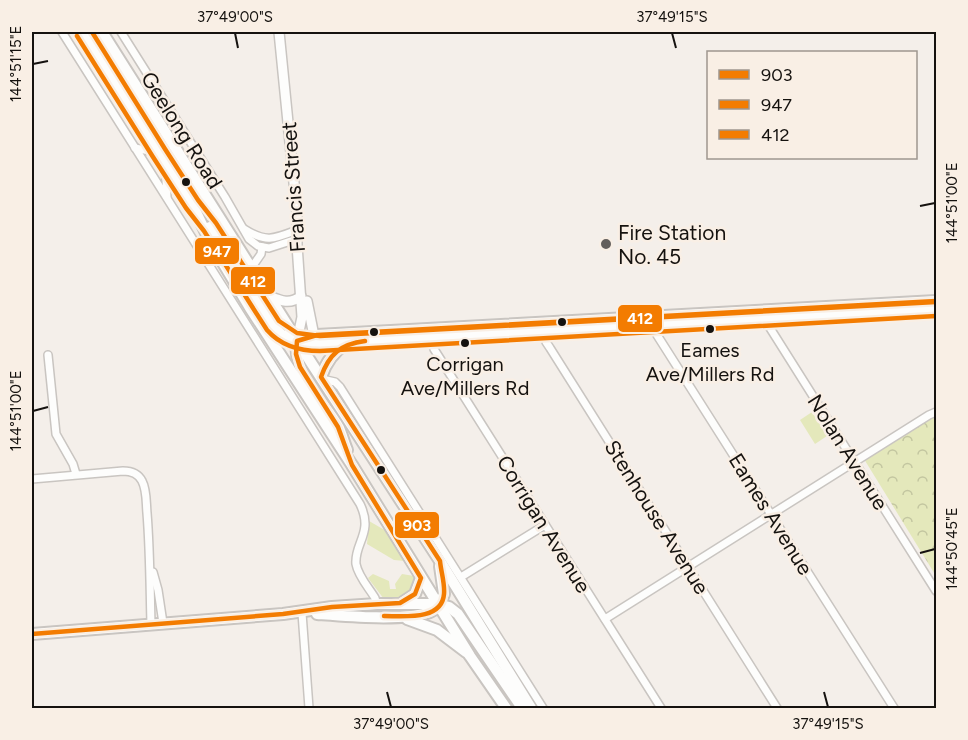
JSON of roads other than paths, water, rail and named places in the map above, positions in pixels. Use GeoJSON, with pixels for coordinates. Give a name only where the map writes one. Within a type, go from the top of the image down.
{"type":"FeatureCollection","features":[{"type":"Feature","properties":{"kind":"main road","name":"Geelong Road"},"geometry":{"type":"LineString","coordinates":[[83,32],[192,204],[210,241],[245,299],[352,465],[470,656],[506,708]]}},
{"type":"Feature","properties":{"kind":"main road","name":"Geelong Road"},"geometry":{"type":"LineString","coordinates":[[102,32],[297,341],[440,561],[531,708]]}},
{"type":"Feature","properties":{"kind":"main road","name":"Francis Street"},"geometry":{"type":"LineString","coordinates":[[279,32],[303,280],[302,320],[297,341]]}},
{"type":"Feature","properties":{"kind":"main road"},"geometry":{"type":"LineString","coordinates":[[192,204],[210,227],[273,326],[282,335],[297,341],[316,344],[347,338],[767,315],[936,309]]}},
{"type":"Feature","properties":{"kind":"main road"},"geometry":{"type":"LineString","coordinates":[[303,280],[314,336]]}},
{"type":"Feature","properties":{"kind":"main road"},"geometry":{"type":"LineString","coordinates":[[269,296],[291,302],[301,296]]}},
{"type":"Feature","properties":{"kind":"main road"},"geometry":{"type":"LineString","coordinates":[[767,315],[936,301]]}},
{"type":"Feature","properties":{"kind":"main road"},"geometry":{"type":"LineString","coordinates":[[297,341],[314,336],[431,337],[544,327]]}},
{"type":"Feature","properties":{"kind":"main road"},"geometry":{"type":"LineString","coordinates":[[321,378],[325,366],[347,338]]}},
{"type":"Feature","properties":{"kind":"main road"},"geometry":{"type":"LineString","coordinates":[[297,341],[296,354],[300,367],[338,427],[352,465]]}},
{"type":"Feature","properties":{"kind":"main road"},"geometry":{"type":"LineString","coordinates":[[300,613],[377,616],[428,613],[439,604],[444,594],[440,561]]}},
{"type":"Feature","properties":{"kind":"main road"},"geometry":{"type":"LineString","coordinates":[[400,603],[415,594],[421,578]]}},
{"type":"Feature","properties":{"kind":"main road"},"geometry":{"type":"LineString","coordinates":[[377,604],[377,616]]}},
{"type":"Feature","properties":{"kind":"main road"},"geometry":{"type":"LineString","coordinates":[[32,634],[300,613],[377,604],[439,604],[449,607],[458,614],[522,708]]}},
{"type":"Feature","properties":{"kind":"main road"},"geometry":{"type":"LineString","coordinates":[[398,616],[437,630],[470,656]]}},
{"type":"Feature","properties":{"kind":"street","name":"Geelong Road"},"geometry":{"type":"LineString","coordinates":[[62,32],[362,507],[365,528],[357,556],[357,566],[377,604]]}},
{"type":"Feature","properties":{"kind":"street","name":"Geelong Road"},"geometry":{"type":"LineString","coordinates":[[121,32],[250,240],[262,247]]}},
{"type":"Feature","properties":{"kind":"street","name":"Geelong Road"},"geometry":{"type":"LineString","coordinates":[[135,148],[162,157],[167,199]]}},
{"type":"Feature","properties":{"kind":"street","name":"Geelong Road"},"geometry":{"type":"LineString","coordinates":[[244,229],[257,236]]}},
{"type":"Feature","properties":{"kind":"street"},"geometry":{"type":"LineString","coordinates":[[262,247],[276,247],[299,234]]}},
{"type":"Feature","properties":{"kind":"street"},"geometry":{"type":"LineString","coordinates":[[257,236],[273,239],[299,234]]}},
{"type":"Feature","properties":{"kind":"street"},"geometry":{"type":"LineString","coordinates":[[252,267],[261,254],[262,247],[257,236]]}},
{"type":"Feature","properties":{"kind":"street","name":"Nolan Avenue"},"geometry":{"type":"LineString","coordinates":[[767,315],[770,328],[936,591]]}},
{"type":"Feature","properties":{"kind":"street","name":"Eames Avenue"},"geometry":{"type":"LineString","coordinates":[[655,321],[657,334],[894,708]]}},
{"type":"Feature","properties":{"kind":"street","name":"Stenhouse Avenue"},"geometry":{"type":"LineString","coordinates":[[544,327],[550,348],[777,708]]}},
{"type":"Feature","properties":{"kind":"street","name":"Corrigan Avenue"},"geometry":{"type":"LineString","coordinates":[[431,337],[434,349],[661,708]]}},
{"type":"Feature","properties":{"kind":"street"},"geometry":{"type":"LineString","coordinates":[[48,355],[56,434],[76,474]]}},
{"type":"Feature","properties":{"kind":"street"},"geometry":{"type":"LineString","coordinates":[[321,378],[339,385],[543,708]]}},
{"type":"Feature","properties":{"kind":"street"},"geometry":{"type":"LineString","coordinates":[[605,619],[936,412]]}},
{"type":"Feature","properties":{"kind":"street"},"geometry":{"type":"LineString","coordinates":[[32,478],[123,471],[131,471],[139,476],[144,483],[146,495],[151,564],[151,624]]}},
{"type":"Feature","properties":{"kind":"street"},"geometry":{"type":"LineString","coordinates":[[461,577],[545,525]]}},
{"type":"Feature","properties":{"kind":"street"},"geometry":{"type":"LineString","coordinates":[[151,564],[163,623]]}},
{"type":"Feature","properties":{"kind":"street"},"geometry":{"type":"LineString","coordinates":[[300,613],[309,708]]}},
{"type":"Feature","properties":{"kind":"place","name":"Fire Station No. 45"},"geometry":{"type":"Point","coordinates":[606,244]}},
{"type":"Feature","properties":{"kind":"place","name":"Eames Ave/Millers Rd"},"geometry":{"type":"Point","coordinates":[710,329]}},
{"type":"Feature","properties":{"kind":"place","name":"Corrigan Ave/Millers Rd"},"geometry":{"type":"Point","coordinates":[465,343]}}]}
